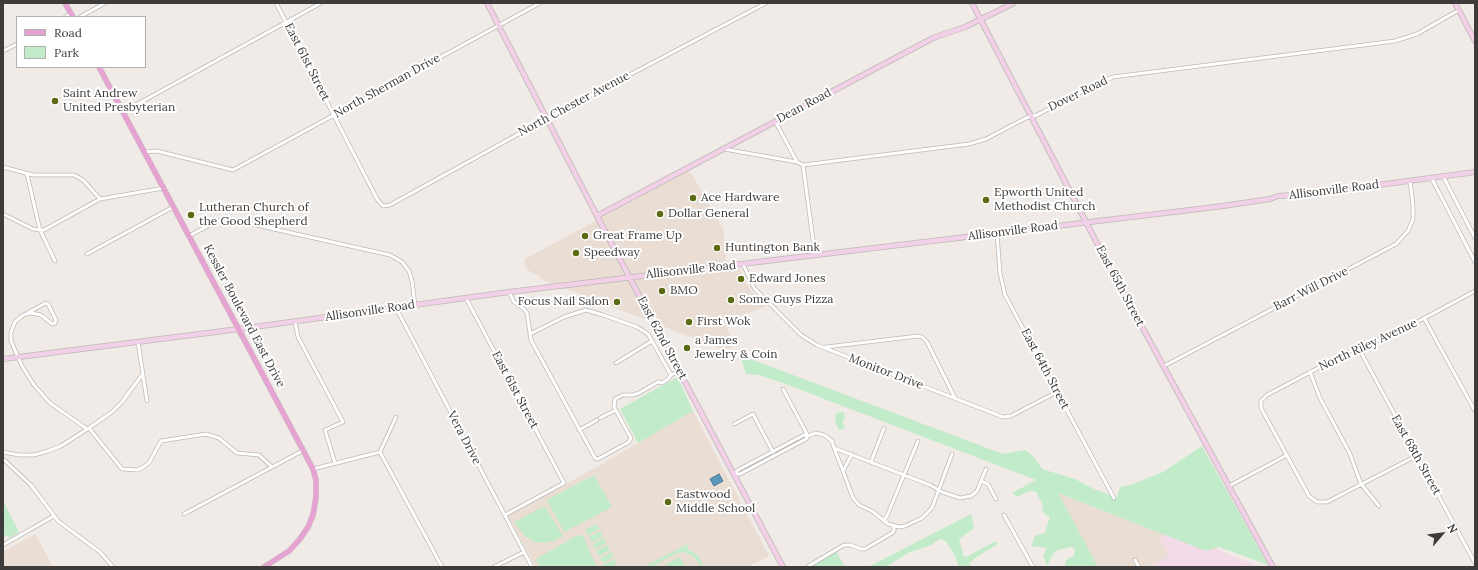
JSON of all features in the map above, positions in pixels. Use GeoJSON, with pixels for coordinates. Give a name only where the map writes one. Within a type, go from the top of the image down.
{"type":"FeatureCollection","features":[{"type":"Feature","properties":{"kind":"main road"},"geometry":{"type":"LineString","coordinates":[[65,3],[72,15]]}},
{"type":"Feature","properties":{"kind":"main road","name":"Kessler Boulevard East Drive"},"geometry":{"type":"LineString","coordinates":[[100,68],[313,469],[316,480],[316,496],[313,515],[308,527],[300,540],[289,551],[264,567]]}},
{"type":"Feature","properties":{"kind":"street"},"geometry":{"type":"LineString","coordinates":[[82,16],[105,3]]}},
{"type":"Feature","properties":{"kind":"street","name":"East 61st Street"},"geometry":{"type":"LineString","coordinates":[[276,3],[377,199],[383,206]]}},
{"type":"Feature","properties":{"kind":"street"},"geometry":{"type":"LineString","coordinates":[[123,112],[321,3]]}},
{"type":"Feature","properties":{"kind":"street","name":"East 62nd Street"},"geometry":{"type":"LineString","coordinates":[[487,3],[546,119],[783,567]]}},
{"type":"Feature","properties":{"kind":"street","name":"North Sherman Drive"},"geometry":{"type":"LineString","coordinates":[[144,152],[157,151],[233,170],[540,3]]}},
{"type":"Feature","properties":{"kind":"street","name":"North Chester Avenue"},"geometry":{"type":"LineString","coordinates":[[383,206],[393,203],[546,119],[766,3]]}},
{"type":"Feature","properties":{"kind":"street","name":"East 65th Street"},"geometry":{"type":"LineString","coordinates":[[972,3],[1086,222],[1273,567]]}},
{"type":"Feature","properties":{"kind":"street","name":"Dean Road"},"geometry":{"type":"LineString","coordinates":[[597,216],[933,38],[961,29],[1014,3]]}},
{"type":"Feature","properties":{"kind":"street"},"geometry":{"type":"LineString","coordinates":[[1455,3],[1475,41]]}},
{"type":"Feature","properties":{"kind":"street","name":"Dover Road"},"geometry":{"type":"LineString","coordinates":[[803,165],[972,143],[986,139],[1025,118],[1038,115],[1100,82],[1116,76],[1395,41],[1417,34],[1459,10]]}},
{"type":"Feature","properties":{"kind":"street"},"geometry":{"type":"LineString","coordinates":[[3,52],[16,45]]}},
{"type":"Feature","properties":{"kind":"street"},"geometry":{"type":"LineString","coordinates":[[775,121],[797,162]]}},
{"type":"Feature","properties":{"kind":"street"},"geometry":{"type":"LineString","coordinates":[[722,149],[797,162],[803,165],[815,255]]}},
{"type":"Feature","properties":{"kind":"street"},"geometry":{"type":"LineString","coordinates":[[3,168],[27,174],[74,175],[83,180],[100,199]]}},
{"type":"Feature","properties":{"kind":"street","name":"Allisonville Road"},"geometry":{"type":"LineString","coordinates":[[3,359],[295,322],[509,292],[1086,222],[1270,199],[1278,196],[1475,172]]}},
{"type":"Feature","properties":{"kind":"street"},"geometry":{"type":"LineString","coordinates":[[27,174],[40,230],[55,261]]}},
{"type":"Feature","properties":{"kind":"street"},"geometry":{"type":"LineString","coordinates":[[1443,176],[1475,238]]}},
{"type":"Feature","properties":{"kind":"street"},"geometry":{"type":"LineString","coordinates":[[1431,177],[1475,262]]}},
{"type":"Feature","properties":{"kind":"street","name":"Barr Will Drive"},"geometry":{"type":"LineString","coordinates":[[1164,366],[1396,244],[1408,231],[1412,218],[1413,205],[1410,180]]}},
{"type":"Feature","properties":{"kind":"street"},"geometry":{"type":"LineString","coordinates":[[3,214],[32,228],[40,230],[49,228],[100,199],[164,188]]}},
{"type":"Feature","properties":{"kind":"street"},"geometry":{"type":"LineString","coordinates":[[87,254],[174,206]]}},
{"type":"Feature","properties":{"kind":"street"},"geometry":{"type":"LineString","coordinates":[[189,236],[217,221],[229,219],[390,254],[402,262],[409,271],[412,281],[415,306]]}},
{"type":"Feature","properties":{"kind":"street","name":"East 64th Street"},"geometry":{"type":"LineString","coordinates":[[997,233],[1000,274],[1004,292],[1114,498]]}},
{"type":"Feature","properties":{"kind":"street","name":"Monitor Drive"},"geometry":{"type":"LineString","coordinates":[[743,264],[750,282],[757,291],[801,335],[810,342],[824,348],[1006,418],[1057,392]]}},
{"type":"Feature","properties":{"kind":"street","name":"North Riley Avenue"},"geometry":{"type":"LineString","coordinates":[[1287,455],[1261,408],[1262,400],[1267,395],[1358,347],[1393,335],[1475,291]]}},
{"type":"Feature","properties":{"kind":"street"},"geometry":{"type":"LineString","coordinates":[[509,292],[514,302],[527,313],[530,340],[544,362],[550,378],[593,456],[598,459],[629,442],[631,438],[614,407],[615,399],[623,395],[633,395],[639,393],[658,382],[662,383],[668,380],[671,375],[679,371]]}},
{"type":"Feature","properties":{"kind":"street","name":"East 61st Street"},"geometry":{"type":"LineString","coordinates":[[466,298],[564,483],[505,515]]}},
{"type":"Feature","properties":{"kind":"street"},"geometry":{"type":"LineString","coordinates":[[26,314],[36,313],[52,324],[56,321],[54,314],[47,304],[44,304],[26,314],[16,322],[11,332],[11,341],[17,357],[34,385],[58,408],[88,429],[122,469],[137,470],[149,463],[161,441],[206,434],[219,438],[237,453],[258,455],[272,467]]}},
{"type":"Feature","properties":{"kind":"street","name":"Vera Drive"},"geometry":{"type":"LineString","coordinates":[[396,308],[532,567]]}},
{"type":"Feature","properties":{"kind":"street"},"geometry":{"type":"LineString","coordinates":[[530,334],[564,317],[586,310],[637,327],[648,334],[671,375]]}},
{"type":"Feature","properties":{"kind":"street"},"geometry":{"type":"LineString","coordinates":[[1424,318],[1475,412]]}},
{"type":"Feature","properties":{"kind":"street"},"geometry":{"type":"LineString","coordinates":[[295,322],[298,337],[343,422],[326,430],[335,463]]}},
{"type":"Feature","properties":{"kind":"street"},"geometry":{"type":"LineString","coordinates":[[824,348],[922,337],[927,342],[955,399]]}},
{"type":"Feature","properties":{"kind":"street"},"geometry":{"type":"LineString","coordinates":[[616,364],[652,341]]}},
{"type":"Feature","properties":{"kind":"street"},"geometry":{"type":"LineString","coordinates":[[138,342],[147,401]]}},
{"type":"Feature","properties":{"kind":"street","name":"East 68th Street"},"geometry":{"type":"LineString","coordinates":[[1358,347],[1475,563]]}},
{"type":"Feature","properties":{"kind":"street"},"geometry":{"type":"LineString","coordinates":[[1310,372],[1320,398],[1350,454],[1361,484],[1379,506]]}},
{"type":"Feature","properties":{"kind":"street"},"geometry":{"type":"LineString","coordinates":[[3,452],[24,455],[43,453],[61,446],[88,429],[116,408],[142,375]]}},
{"type":"Feature","properties":{"kind":"street"},"geometry":{"type":"LineString","coordinates":[[783,389],[808,436]]}},
{"type":"Feature","properties":{"kind":"street"},"geometry":{"type":"LineString","coordinates":[[600,418],[616,410]]}},
{"type":"Feature","properties":{"kind":"street"},"geometry":{"type":"LineString","coordinates":[[734,424],[753,414],[775,455]]}},
{"type":"Feature","properties":{"kind":"street"},"geometry":{"type":"LineString","coordinates":[[380,452],[396,417]]}},
{"type":"Feature","properties":{"kind":"street"},"geometry":{"type":"LineString","coordinates":[[579,430],[597,420]]}},
{"type":"Feature","properties":{"kind":"street"},"geometry":{"type":"LineString","coordinates":[[871,462],[884,428]]}},
{"type":"Feature","properties":{"kind":"street"},"geometry":{"type":"LineString","coordinates":[[734,474],[738,470],[804,435],[808,436],[818,433],[826,436],[832,441],[852,497],[856,502],[894,526],[905,526],[928,514],[935,502],[952,454]]}},
{"type":"Feature","properties":{"kind":"street"},"geometry":{"type":"LineString","coordinates":[[734,474],[740,474],[806,439],[808,436]]}},
{"type":"Feature","properties":{"kind":"street"},"geometry":{"type":"LineString","coordinates":[[884,520],[918,441]]}},
{"type":"Feature","properties":{"kind":"street"},"geometry":{"type":"LineString","coordinates":[[834,448],[930,485],[958,498],[967,498],[975,493],[986,469]]}},
{"type":"Feature","properties":{"kind":"street"},"geometry":{"type":"LineString","coordinates":[[184,514],[304,450]]}},
{"type":"Feature","properties":{"kind":"street"},"geometry":{"type":"LineString","coordinates":[[313,469],[380,452]]}},
{"type":"Feature","properties":{"kind":"street"},"geometry":{"type":"LineString","coordinates":[[380,452],[442,567]]}},
{"type":"Feature","properties":{"kind":"street"},"geometry":{"type":"LineString","coordinates":[[843,471],[852,454]]}},
{"type":"Feature","properties":{"kind":"street"},"geometry":{"type":"LineString","coordinates":[[1229,486],[1287,455],[1309,496],[1317,502],[1327,502],[1416,456]]}},
{"type":"Feature","properties":{"kind":"street"},"geometry":{"type":"LineString","coordinates":[[3,459],[26,480],[54,516],[64,526],[100,552],[113,567]]}},
{"type":"Feature","properties":{"kind":"street"},"geometry":{"type":"LineString","coordinates":[[981,481],[988,484],[996,499]]}},
{"type":"Feature","properties":{"kind":"street"},"geometry":{"type":"LineString","coordinates":[[1004,515],[1033,567]]}},
{"type":"Feature","properties":{"kind":"street"},"geometry":{"type":"LineString","coordinates":[[3,545],[54,516]]}},
{"type":"Feature","properties":{"kind":"street"},"geometry":{"type":"LineString","coordinates":[[807,567],[844,545],[865,549],[892,533],[894,526]]}},
{"type":"Feature","properties":{"kind":"street"},"geometry":{"type":"LineString","coordinates":[[494,567],[524,552]]}},
{"type":"Feature","properties":{"kind":"street"},"geometry":{"type":"LineString","coordinates":[[1135,560],[1139,567]]}},
{"type":"Feature","properties":{"kind":"shaded area"},"geometry":{"type":"Polygon","coordinates":[[[688,171],[693,176],[723,229],[726,260],[740,268],[744,280],[753,293],[767,306],[724,322],[735,346],[724,350],[540,279],[540,276],[529,271],[524,264],[525,259],[688,171]]]}},
{"type":"Feature","properties":{"kind":"shaded area"},"geometry":{"type":"Polygon","coordinates":[[[693,411],[769,556],[747,567],[536,567],[508,516],[693,411]]]}},
{"type":"Feature","properties":{"kind":"shaded area"},"geometry":{"type":"Polygon","coordinates":[[[1057,493],[1248,567],[1098,567],[1057,493]]]}},
{"type":"Feature","properties":{"kind":"shaded area"},"geometry":{"type":"Polygon","coordinates":[[[35,534],[53,567],[3,567],[3,552],[35,534]]]}},
{"type":"Feature","properties":{"kind":"shaded area"},"geometry":{"type":"Polygon","coordinates":[[[1166,534],[1196,545],[1206,551],[1214,548],[1261,567],[1149,567],[1169,556],[1159,537],[1166,534]]]}},
{"type":"Feature","properties":{"kind":"green space"},"geometry":{"type":"Polygon","coordinates":[[[740,355],[1003,454],[1025,450],[1035,458],[1042,469],[1075,479],[1094,489],[1117,498],[1120,487],[1131,485],[1163,472],[1202,446],[1268,565],[1219,547],[1206,551],[1058,493],[1098,567],[1065,567],[1067,559],[1074,556],[1075,548],[1070,547],[1055,551],[1047,566],[1043,555],[1047,548],[1031,546],[1035,536],[1045,533],[1050,516],[1047,516],[1042,510],[1043,505],[1036,492],[1030,491],[1017,497],[1012,493],[1036,480],[780,382],[759,375],[746,374],[740,355]]]}},
{"type":"Feature","properties":{"kind":"green space"},"geometry":{"type":"Polygon","coordinates":[[[677,376],[693,411],[638,443],[620,409],[676,378],[677,376]]]}},
{"type":"Feature","properties":{"kind":"green space"},"geometry":{"type":"Polygon","coordinates":[[[844,412],[845,418],[842,421],[845,428],[839,430],[835,421],[836,413],[844,412]]]}},
{"type":"Feature","properties":{"kind":"green space"},"geometry":{"type":"Polygon","coordinates":[[[594,475],[612,507],[564,532],[547,500],[594,475]]]}},
{"type":"Feature","properties":{"kind":"green space"},"geometry":{"type":"Polygon","coordinates":[[[3,500],[19,532],[9,538],[7,535],[3,538],[3,500]]]}},
{"type":"Feature","properties":{"kind":"green space"},"geometry":{"type":"Polygon","coordinates":[[[543,507],[546,508],[563,536],[554,541],[544,543],[535,542],[526,537],[514,522],[543,507]]]}},
{"type":"Feature","properties":{"kind":"green space"},"geometry":{"type":"Polygon","coordinates":[[[971,514],[974,528],[959,539],[964,557],[994,542],[999,543],[969,563],[972,567],[959,567],[955,556],[946,541],[940,539],[931,545],[908,553],[886,567],[868,567],[971,514]]]}},
{"type":"Feature","properties":{"kind":"green space"},"geometry":{"type":"Polygon","coordinates":[[[596,524],[599,529],[588,535],[585,530],[596,524]]]}},
{"type":"Feature","properties":{"kind":"green space"},"geometry":{"type":"Polygon","coordinates":[[[600,531],[603,536],[592,542],[589,537],[600,531]]]}},
{"type":"Feature","properties":{"kind":"green space"},"geometry":{"type":"Polygon","coordinates":[[[578,535],[583,536],[597,567],[540,567],[536,559],[578,535]]]}},
{"type":"Feature","properties":{"kind":"green space"},"geometry":{"type":"Polygon","coordinates":[[[604,538],[606,543],[595,549],[593,544],[604,538]]]}},
{"type":"Feature","properties":{"kind":"green space"},"geometry":{"type":"Polygon","coordinates":[[[688,544],[689,547],[685,549],[692,551],[697,555],[701,560],[703,567],[700,567],[693,556],[682,552],[675,554],[651,567],[643,567],[688,544]]]}},
{"type":"Feature","properties":{"kind":"green space"},"geometry":{"type":"Polygon","coordinates":[[[607,545],[610,550],[599,556],[596,551],[607,545]]]}},
{"type":"Feature","properties":{"kind":"green space"},"geometry":{"type":"Polygon","coordinates":[[[834,548],[845,567],[808,567],[807,565],[834,548]]]}},
{"type":"Feature","properties":{"kind":"green space"},"geometry":{"type":"Polygon","coordinates":[[[611,552],[614,557],[603,563],[600,558],[611,552]]]}},
{"type":"Feature","properties":{"kind":"green space"},"geometry":{"type":"Polygon","coordinates":[[[680,557],[685,567],[661,567],[680,557]]]}},
{"type":"Feature","properties":{"kind":"green space"},"geometry":{"type":"Polygon","coordinates":[[[615,559],[617,564],[611,567],[605,567],[603,565],[615,559]]]}},
{"type":"Feature","properties":{"kind":"water"},"geometry":{"type":"Polygon","coordinates":[[[719,474],[723,481],[714,486],[710,479],[719,474]]]}},
{"type":"Feature","properties":{"kind":"place","name":"Saint Andrew United Presbyterian"},"geometry":{"type":"Point","coordinates":[55,101]}},
{"type":"Feature","properties":{"kind":"place","name":"Ace Hardware"},"geometry":{"type":"Point","coordinates":[693,198]}},
{"type":"Feature","properties":{"kind":"place","name":"Epworth United Methodist Church"},"geometry":{"type":"Point","coordinates":[986,200]}},
{"type":"Feature","properties":{"kind":"place","name":"Dollar General"},"geometry":{"type":"Point","coordinates":[660,214]}},
{"type":"Feature","properties":{"kind":"place","name":"Lutheran Church of the Good Shepherd"},"geometry":{"type":"Point","coordinates":[191,215]}},
{"type":"Feature","properties":{"kind":"place","name":"Great Frame Up"},"geometry":{"type":"Point","coordinates":[585,236]}},
{"type":"Feature","properties":{"kind":"place","name":"Huntington Bank"},"geometry":{"type":"Point","coordinates":[717,248]}},
{"type":"Feature","properties":{"kind":"place","name":"Speedway"},"geometry":{"type":"Point","coordinates":[576,253]}},
{"type":"Feature","properties":{"kind":"place","name":"Edward Jones"},"geometry":{"type":"Point","coordinates":[741,279]}},
{"type":"Feature","properties":{"kind":"place","name":"BMO"},"geometry":{"type":"Point","coordinates":[662,291]}},
{"type":"Feature","properties":{"kind":"place","name":"Some Guys Pizza"},"geometry":{"type":"Point","coordinates":[731,300]}},
{"type":"Feature","properties":{"kind":"place","name":"Focus Nail Salon"},"geometry":{"type":"Point","coordinates":[617,302]}},
{"type":"Feature","properties":{"kind":"place","name":"First Wok"},"geometry":{"type":"Point","coordinates":[689,322]}},
{"type":"Feature","properties":{"kind":"place","name":"a James Jewelry & Coin"},"geometry":{"type":"Point","coordinates":[687,348]}},
{"type":"Feature","properties":{"kind":"place","name":"Eastwood Middle School"},"geometry":{"type":"Point","coordinates":[668,502]}}]}
